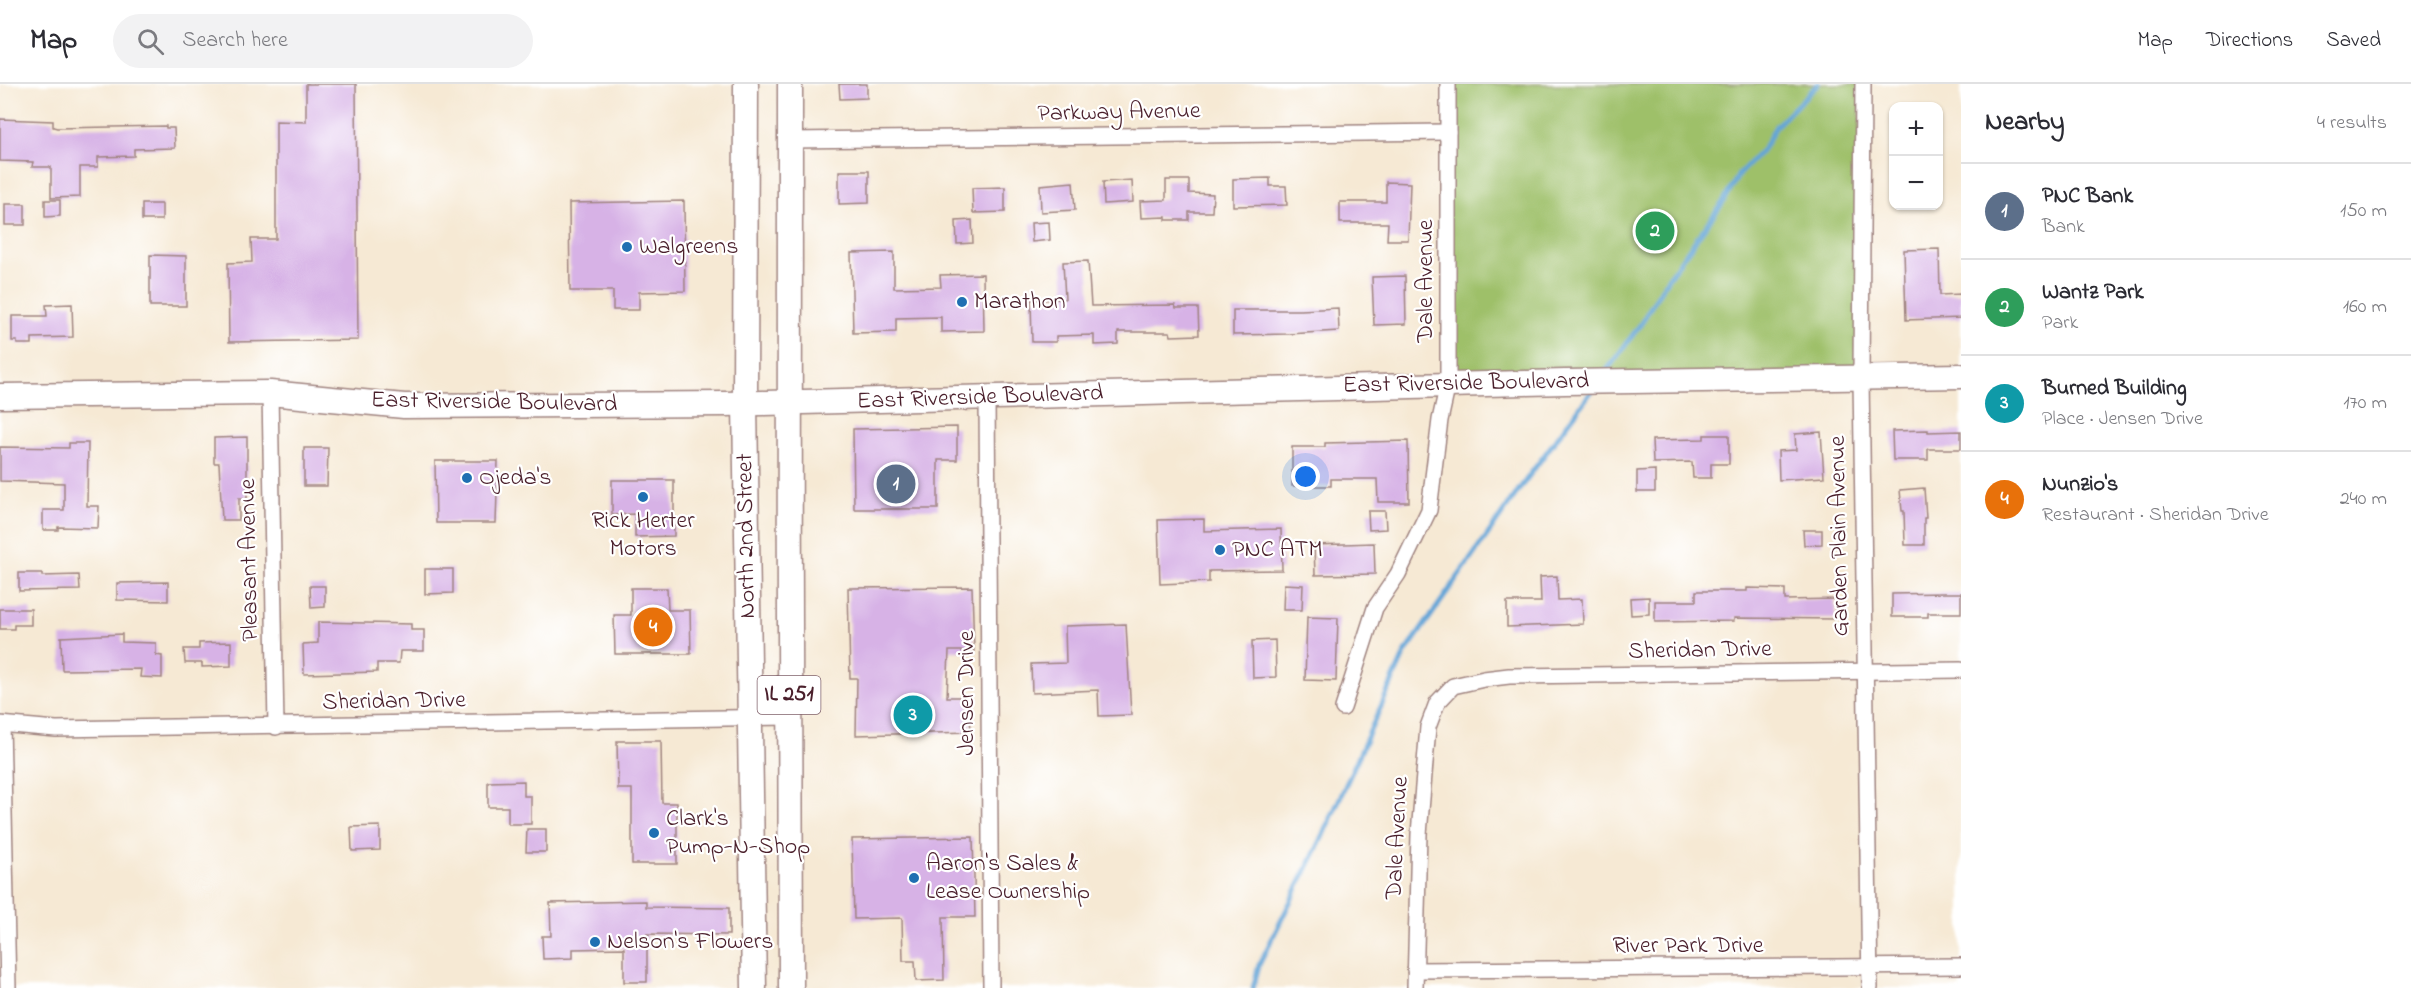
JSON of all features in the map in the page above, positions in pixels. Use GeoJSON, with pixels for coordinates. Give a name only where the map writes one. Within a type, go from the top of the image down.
{"type":"FeatureCollection","features":[{"type":"Feature","properties":{"kind":"main road","name":"North 2nd Street"},"geometry":{"type":"LineString","coordinates":[[746,84],[745,404],[754,988]]}},
{"type":"Feature","properties":{"kind":"main road","name":"North 2nd Street"},"geometry":{"type":"LineString","coordinates":[[790,84],[791,988]]}},
{"type":"Feature","properties":{"kind":"main road","name":"East Riverside Boulevard"},"geometry":{"type":"LineString","coordinates":[[0,396],[270,393],[404,406],[745,404],[1448,384],[1961,376]]}},
{"type":"Feature","properties":{"kind":"street","name":"Dale Avenue"},"geometry":{"type":"LineString","coordinates":[[1342,708],[1375,608],[1398,573],[1430,510],[1440,420],[1448,384],[1448,84]]}},
{"type":"Feature","properties":{"kind":"street","name":"Garden Plain Avenue"},"geometry":{"type":"LineString","coordinates":[[1863,87],[1861,379],[1870,988]]}},
{"type":"Feature","properties":{"kind":"street","name":"Parkway Avenue"},"geometry":{"type":"LineString","coordinates":[[790,140],[1448,132]]}},
{"type":"Feature","properties":{"kind":"street","name":"Pleasant Avenue"},"geometry":{"type":"LineString","coordinates":[[270,393],[276,727]]}},
{"type":"Feature","properties":{"kind":"street","name":"Jensen Drive"},"geometry":{"type":"LineString","coordinates":[[987,397],[991,988]]}},
{"type":"Feature","properties":{"kind":"street","name":"Sheridan Drive"},"geometry":{"type":"LineString","coordinates":[[1444,694],[1454,686],[1466,682],[1509,676],[1961,670]]}},
{"type":"Feature","properties":{"kind":"street","name":"Dale Avenue"},"geometry":{"type":"LineString","coordinates":[[1415,988],[1419,834],[1425,747],[1433,712],[1444,694]]}},
{"type":"Feature","properties":{"kind":"street","name":"Sheridan Drive"},"geometry":{"type":"LineString","coordinates":[[1,725],[57,729],[276,727],[789,717]]}},
{"type":"Feature","properties":{"kind":"street"},"geometry":{"type":"LineString","coordinates":[[1,725],[8,988]]}},
{"type":"Feature","properties":{"kind":"street","name":"River Park Drive"},"geometry":{"type":"LineString","coordinates":[[1415,970],[1961,966]]}},
{"type":"Feature","properties":{"kind":"green space"},"geometry":{"type":"Polygon","coordinates":[[[1449,84],[1860,84],[1861,379],[1448,384],[1449,84]]]}},
{"type":"Feature","properties":{"kind":"building"},"geometry":{"type":"Polygon","coordinates":[[[306,84],[356,84],[358,340],[229,342],[228,263],[252,262],[251,239],[276,239],[276,121],[306,122],[306,84]]]}},
{"type":"Feature","properties":{"kind":"building"},"geometry":{"type":"Polygon","coordinates":[[[839,84],[867,84],[867,98],[840,99],[839,84]]]}},
{"type":"Feature","properties":{"kind":"building"},"geometry":{"type":"Polygon","coordinates":[[[0,119],[53,121],[53,127],[57,128],[166,126],[166,128],[174,128],[175,148],[134,149],[134,156],[98,157],[98,167],[80,167],[80,197],[51,198],[51,167],[32,167],[33,162],[0,161],[0,119]]]}},
{"type":"Feature","properties":{"kind":"building"},"geometry":{"type":"Polygon","coordinates":[[[839,171],[869,171],[869,203],[839,204],[839,171]]]}},
{"type":"Feature","properties":{"kind":"building"},"geometry":{"type":"Polygon","coordinates":[[[1270,178],[1270,186],[1286,186],[1287,205],[1233,206],[1233,179],[1270,178]]]}},
{"type":"Feature","properties":{"kind":"building"},"geometry":{"type":"Polygon","coordinates":[[[1132,180],[1133,202],[1104,204],[1103,182],[1132,180]]]}},
{"type":"Feature","properties":{"kind":"building"},"geometry":{"type":"Polygon","coordinates":[[[1166,180],[1189,180],[1189,193],[1213,194],[1212,212],[1189,212],[1189,220],[1166,220],[1166,217],[1141,218],[1140,201],[1166,200],[1166,180]]]}},
{"type":"Feature","properties":{"kind":"building"},"geometry":{"type":"Polygon","coordinates":[[[1073,182],[1075,210],[1041,212],[1040,185],[1073,182]]]}},
{"type":"Feature","properties":{"kind":"building"},"geometry":{"type":"Polygon","coordinates":[[[1386,182],[1410,183],[1408,240],[1387,240],[1388,223],[1340,223],[1340,202],[1386,202],[1386,182]]]}},
{"type":"Feature","properties":{"kind":"building"},"geometry":{"type":"Polygon","coordinates":[[[1005,187],[1005,212],[973,213],[972,188],[1005,187]]]}},
{"type":"Feature","properties":{"kind":"building"},"geometry":{"type":"Polygon","coordinates":[[[45,200],[60,200],[60,216],[45,217],[45,200]]]}},
{"type":"Feature","properties":{"kind":"building","name":"Walgreens"},"geometry":{"type":"Polygon","coordinates":[[[684,201],[685,291],[639,292],[639,310],[613,310],[613,291],[570,291],[569,203],[684,201]]]}},
{"type":"Feature","properties":{"kind":"building"},"geometry":{"type":"Polygon","coordinates":[[[5,204],[25,204],[25,225],[5,225],[5,204]]]}},
{"type":"Feature","properties":{"kind":"building"},"geometry":{"type":"Polygon","coordinates":[[[142,204],[162,204],[162,220],[142,220],[142,204]]]}},
{"type":"Feature","properties":{"kind":"building"},"geometry":{"type":"Polygon","coordinates":[[[972,220],[973,243],[957,244],[956,221],[972,220]]]}},
{"type":"Feature","properties":{"kind":"building"},"geometry":{"type":"Polygon","coordinates":[[[1049,222],[1050,240],[1032,242],[1031,223],[1049,222]]]}},
{"type":"Feature","properties":{"kind":"building"},"geometry":{"type":"Polygon","coordinates":[[[1939,249],[1940,295],[1961,294],[1961,318],[1906,320],[1904,250],[1939,249]]]}},
{"type":"Feature","properties":{"kind":"building","name":"Marathon"},"geometry":{"type":"Polygon","coordinates":[[[894,252],[894,288],[941,287],[940,275],[983,274],[984,331],[941,332],[941,317],[896,318],[896,332],[853,333],[851,253],[894,252]]]}},
{"type":"Feature","properties":{"kind":"building"},"geometry":{"type":"Polygon","coordinates":[[[150,255],[186,256],[186,306],[150,306],[150,255]]]}},
{"type":"Feature","properties":{"kind":"building"},"geometry":{"type":"Polygon","coordinates":[[[1088,261],[1091,306],[1175,305],[1176,308],[1198,308],[1199,335],[1171,336],[1170,332],[1118,332],[1118,344],[1094,345],[1094,335],[1056,336],[1056,342],[1032,342],[1031,300],[1065,299],[1063,262],[1088,261]]]}},
{"type":"Feature","properties":{"kind":"building"},"geometry":{"type":"Polygon","coordinates":[[[1405,276],[1406,324],[1374,325],[1372,277],[1405,276]]]}},
{"type":"Feature","properties":{"kind":"building"},"geometry":{"type":"Polygon","coordinates":[[[72,304],[73,337],[32,338],[32,344],[17,344],[17,341],[12,341],[12,316],[47,316],[46,305],[72,304]]]}},
{"type":"Feature","properties":{"kind":"building"},"geometry":{"type":"Polygon","coordinates":[[[1338,308],[1339,331],[1233,335],[1233,310],[1338,308]]]}},
{"type":"Feature","properties":{"kind":"building"},"geometry":{"type":"Polygon","coordinates":[[[957,427],[957,460],[938,460],[938,509],[854,509],[853,429],[957,427]]]}},
{"type":"Feature","properties":{"kind":"building"},"geometry":{"type":"Polygon","coordinates":[[[1928,430],[1928,432],[1961,431],[1961,449],[1928,449],[1928,460],[1893,460],[1892,431],[1928,430]]]}},
{"type":"Feature","properties":{"kind":"building"},"geometry":{"type":"Polygon","coordinates":[[[1821,432],[1824,477],[1779,480],[1778,451],[1796,450],[1795,434],[1821,432]]]}},
{"type":"Feature","properties":{"kind":"building"},"geometry":{"type":"Polygon","coordinates":[[[1704,435],[1729,435],[1729,464],[1711,464],[1711,478],[1693,478],[1692,462],[1653,463],[1652,440],[1704,439],[1704,435]]]}},
{"type":"Feature","properties":{"kind":"building"},"geometry":{"type":"Polygon","coordinates":[[[247,437],[247,498],[239,498],[239,520],[222,520],[219,463],[214,463],[214,438],[247,437]]]}},
{"type":"Feature","properties":{"kind":"building"},"geometry":{"type":"Polygon","coordinates":[[[1408,441],[1409,502],[1378,502],[1377,479],[1331,479],[1331,486],[1292,486],[1292,447],[1325,447],[1325,443],[1408,441]]]}},
{"type":"Feature","properties":{"kind":"building"},"geometry":{"type":"Polygon","coordinates":[[[69,443],[88,443],[87,506],[99,506],[98,528],[58,527],[58,530],[43,530],[43,510],[64,510],[64,483],[0,481],[0,447],[69,448],[69,443]]]}},
{"type":"Feature","properties":{"kind":"building"},"geometry":{"type":"Polygon","coordinates":[[[304,448],[328,448],[327,486],[304,486],[304,448]]]}},
{"type":"Feature","properties":{"kind":"building","name":"Ojeda's"},"geometry":{"type":"Polygon","coordinates":[[[435,461],[498,461],[496,523],[436,523],[435,461]]]}},
{"type":"Feature","properties":{"kind":"building"},"geometry":{"type":"Polygon","coordinates":[[[1655,470],[1655,492],[1637,492],[1637,471],[1655,470]]]}},
{"type":"Feature","properties":{"kind":"building","name":"Rick Herter Motors"},"geometry":{"type":"Polygon","coordinates":[[[612,480],[674,480],[674,536],[635,537],[635,514],[612,515],[612,480]]]}},
{"type":"Feature","properties":{"kind":"building"},"geometry":{"type":"Polygon","coordinates":[[[1924,488],[1926,518],[1924,518],[1924,545],[1905,545],[1904,511],[1902,511],[1900,490],[1924,488]]]}},
{"type":"Feature","properties":{"kind":"building"},"geometry":{"type":"Polygon","coordinates":[[[1368,511],[1385,511],[1386,529],[1369,530],[1368,511]]]}},
{"type":"Feature","properties":{"kind":"building","name":"PNC ATM"},"geometry":{"type":"Polygon","coordinates":[[[1204,519],[1204,531],[1281,529],[1282,570],[1209,571],[1209,582],[1160,584],[1158,520],[1204,519]]]}},
{"type":"Feature","properties":{"kind":"building"},"geometry":{"type":"Polygon","coordinates":[[[1803,530],[1822,530],[1822,544],[1804,545],[1803,530]]]}},
{"type":"Feature","properties":{"kind":"building"},"geometry":{"type":"Polygon","coordinates":[[[1374,543],[1375,574],[1315,575],[1314,545],[1374,543]]]}},
{"type":"Feature","properties":{"kind":"building"},"geometry":{"type":"Polygon","coordinates":[[[425,569],[453,569],[453,593],[425,594],[425,569]]]}},
{"type":"Feature","properties":{"kind":"building"},"geometry":{"type":"Polygon","coordinates":[[[19,573],[42,573],[42,576],[79,575],[80,590],[19,591],[19,573]]]}},
{"type":"Feature","properties":{"kind":"building"},"geometry":{"type":"Polygon","coordinates":[[[1557,576],[1558,600],[1582,599],[1583,624],[1507,627],[1507,602],[1541,602],[1540,577],[1557,576]]]}},
{"type":"Feature","properties":{"kind":"building"},"geometry":{"type":"Polygon","coordinates":[[[168,582],[168,601],[117,600],[117,583],[168,582]]]}},
{"type":"Feature","properties":{"kind":"building"},"geometry":{"type":"Polygon","coordinates":[[[1284,584],[1303,585],[1302,610],[1283,610],[1284,584]]]}},
{"type":"Feature","properties":{"kind":"building"},"geometry":{"type":"Polygon","coordinates":[[[310,586],[325,586],[325,607],[311,608],[310,586]]]}},
{"type":"Feature","properties":{"kind":"building"},"geometry":{"type":"Polygon","coordinates":[[[972,587],[974,651],[949,651],[947,697],[969,697],[971,732],[856,735],[857,678],[850,678],[848,588],[972,587]]]}},
{"type":"Feature","properties":{"kind":"building"},"geometry":{"type":"Polygon","coordinates":[[[631,588],[667,588],[668,610],[690,610],[691,654],[615,654],[614,615],[631,615],[631,588]]]}},
{"type":"Feature","properties":{"kind":"building"},"geometry":{"type":"Polygon","coordinates":[[[1747,588],[1785,589],[1785,600],[1835,599],[1835,619],[1734,618],[1734,621],[1655,622],[1655,601],[1696,601],[1696,591],[1747,591],[1747,588]]]}},
{"type":"Feature","properties":{"kind":"building"},"geometry":{"type":"Polygon","coordinates":[[[1961,593],[1961,613],[1928,613],[1928,617],[1892,617],[1892,594],[1961,593]]]}},
{"type":"Feature","properties":{"kind":"building"},"geometry":{"type":"Polygon","coordinates":[[[1649,597],[1649,614],[1631,615],[1630,598],[1649,597]]]}},
{"type":"Feature","properties":{"kind":"building"},"geometry":{"type":"Polygon","coordinates":[[[0,609],[31,609],[31,625],[14,625],[14,629],[0,629],[0,609]]]}},
{"type":"Feature","properties":{"kind":"building"},"geometry":{"type":"Polygon","coordinates":[[[1307,617],[1338,618],[1336,681],[1305,680],[1307,617]]]}},
{"type":"Feature","properties":{"kind":"building"},"geometry":{"type":"Polygon","coordinates":[[[318,622],[411,624],[411,630],[424,630],[424,651],[400,651],[399,663],[377,663],[377,672],[304,674],[303,644],[318,643],[318,622]]]}},
{"type":"Feature","properties":{"kind":"building"},"geometry":{"type":"Polygon","coordinates":[[[1126,624],[1131,715],[1099,716],[1098,690],[1032,693],[1031,664],[1066,663],[1065,626],[1126,624]]]}},
{"type":"Feature","properties":{"kind":"building"},"geometry":{"type":"Polygon","coordinates":[[[122,634],[122,642],[156,643],[156,655],[162,656],[162,678],[140,677],[141,669],[62,670],[61,637],[122,634]]]}},
{"type":"Feature","properties":{"kind":"building"},"geometry":{"type":"Polygon","coordinates":[[[1275,640],[1276,677],[1253,678],[1252,641],[1275,640]]]}},
{"type":"Feature","properties":{"kind":"building"},"geometry":{"type":"Polygon","coordinates":[[[231,642],[231,666],[202,667],[202,663],[185,663],[184,649],[199,649],[199,643],[231,642]]]}},
{"type":"Feature","properties":{"kind":"building"},"geometry":{"type":"Polygon","coordinates":[[[617,741],[661,741],[662,803],[677,803],[677,864],[632,864],[632,789],[618,789],[617,741]]]}},
{"type":"Feature","properties":{"kind":"building"},"geometry":{"type":"Polygon","coordinates":[[[524,781],[524,796],[531,796],[531,824],[508,824],[508,807],[488,807],[488,782],[524,781]]]}},
{"type":"Feature","properties":{"kind":"building"},"geometry":{"type":"Polygon","coordinates":[[[380,826],[380,850],[352,851],[351,827],[380,826]]]}},
{"type":"Feature","properties":{"kind":"building"},"geometry":{"type":"Polygon","coordinates":[[[527,829],[546,829],[546,852],[526,852],[527,829]]]}},
{"type":"Feature","properties":{"kind":"building","name":"Aaron's Sales & Lease Ownership"},"geometry":{"type":"Polygon","coordinates":[[[973,837],[975,917],[943,917],[944,980],[916,981],[915,961],[903,961],[902,918],[854,919],[852,839],[973,837]]]}},
{"type":"Feature","properties":{"kind":"building","name":"Nelson's Flowers"},"geometry":{"type":"Polygon","coordinates":[[[646,901],[646,907],[729,908],[729,935],[647,934],[647,982],[624,982],[624,948],[573,949],[573,958],[543,959],[542,936],[551,936],[550,903],[646,901]]]}},
{"type":"Feature","properties":{"kind":"waterway"},"geometry":{"type":"LineString","coordinates":[[1605,373],[1640,325],[1668,278],[1724,201],[1739,174],[1764,148],[1776,126],[1818,84]]}},
{"type":"Feature","properties":{"kind":"waterway"},"geometry":{"type":"LineString","coordinates":[[1253,988],[1259,965],[1321,840],[1405,653],[1523,484],[1594,388]]}},
{"type":"Feature","properties":{"kind":"place","name":"Wantz Park"},"geometry":{"type":"Point","coordinates":[1655,231]}},
{"type":"Feature","properties":{"kind":"place","name":"Walgreens"},"geometry":{"type":"Point","coordinates":[627,247]}},
{"type":"Feature","properties":{"kind":"place","name":"Marathon"},"geometry":{"type":"Point","coordinates":[962,302]}},
{"type":"Feature","properties":{"kind":"place","name":"Ojeda's"},"geometry":{"type":"Point","coordinates":[467,478]}},
{"type":"Feature","properties":{"kind":"place","name":"PNC Bank"},"geometry":{"type":"Point","coordinates":[896,484]}},
{"type":"Feature","properties":{"kind":"place","name":"Rick Herter Motors"},"geometry":{"type":"Point","coordinates":[643,497]}},
{"type":"Feature","properties":{"kind":"place","name":"PNC ATM"},"geometry":{"type":"Point","coordinates":[1220,550]}},
{"type":"Feature","properties":{"kind":"place","name":"Nunzio's"},"geometry":{"type":"Point","coordinates":[653,627]}},
{"type":"Feature","properties":{"kind":"place","name":"Burned Building"},"geometry":{"type":"Point","coordinates":[913,715]}},
{"type":"Feature","properties":{"kind":"place","name":"Clark's Pump-N-Shop"},"geometry":{"type":"Point","coordinates":[654,833]}},
{"type":"Feature","properties":{"kind":"place","name":"Aaron's Sales & Lease Ownership"},"geometry":{"type":"Point","coordinates":[914,878]}},
{"type":"Feature","properties":{"kind":"place","name":"Nelson's Flowers"},"geometry":{"type":"Point","coordinates":[595,942]}}]}
